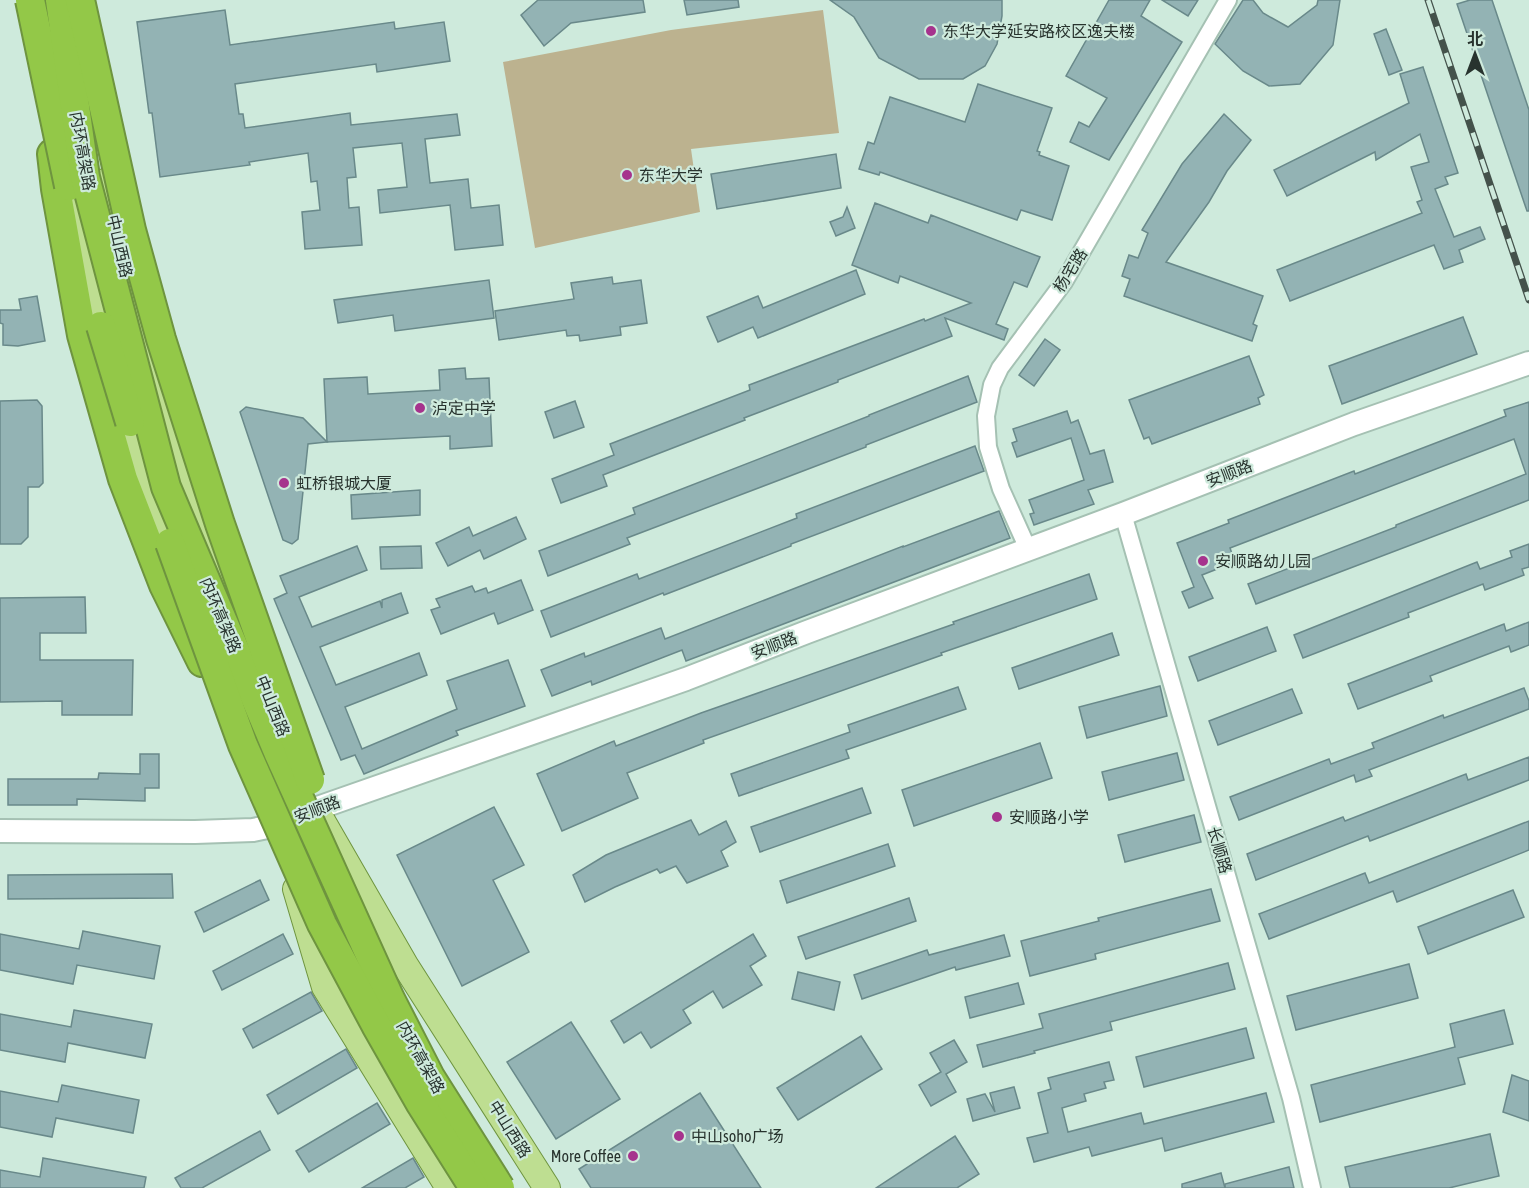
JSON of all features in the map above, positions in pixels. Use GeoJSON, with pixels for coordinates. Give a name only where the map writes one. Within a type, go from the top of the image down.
{"type":"FeatureCollection","features":[{"type":"Feature","properties":{"kind":"highway"},"geometry":{"type":"LineString","coordinates":[[30,0],[69,187]]}},
{"type":"Feature","properties":{"kind":"highway"},"geometry":{"type":"LineString","coordinates":[[42,0],[48,114],[56,189],[82,335],[123,479],[164,585],[243,745]]}},
{"type":"Feature","properties":{"kind":"highway","name":"内环高架路"},"geometry":{"type":"LineString","coordinates":[[42,0],[69,187],[101,326],[149,483],[243,745],[322,924],[376,1026],[421,1104],[474,1188]]}},
{"type":"Feature","properties":{"kind":"highway","name":"内环高架路"},"geometry":{"type":"LineString","coordinates":[[60,0],[86,177],[166,487],[279,754],[390,999],[430,1077],[500,1188]]}},
{"type":"Feature","properties":{"kind":"highway"},"geometry":{"type":"LineString","coordinates":[[79,0],[131,230],[161,339],[289,722],[390,999]]}},
{"type":"Feature","properties":{"kind":"main road","name":"中山西路"},"geometry":{"type":"LineString","coordinates":[[42,0],[84,229],[114,366],[180,579],[276,825],[325,987],[449,1188]]}},
{"type":"Feature","properties":{"kind":"main road","name":"中山西路"},"geometry":{"type":"LineString","coordinates":[[79,0],[102,157],[118,244],[140,328],[190,490],[254,660],[315,809],[405,965],[547,1188]]}},
{"type":"Feature","properties":{"kind":"street","name":"杨宅路"},"geometry":{"type":"LineString","coordinates":[[1028,549],[1001,489],[988,447],[986,416],[992,385],[1000,368],[1064,282],[1228,0]]}},
{"type":"Feature","properties":{"kind":"street","name":"安顺路"},"geometry":{"type":"LineString","coordinates":[[0,831],[195,832],[253,830],[276,825],[315,809],[675,683],[1354,424],[1529,363]]}},
{"type":"Feature","properties":{"kind":"street","name":"长顺路"},"geometry":{"type":"LineString","coordinates":[[1123,514],[1291,1098],[1312,1188]]}},
{"type":"Feature","properties":{"kind":"shaded area"},"geometry":{"type":"Polygon","coordinates":[[[823,10],[839,133],[691,149],[700,212],[535,248],[503,62],[671,30],[823,10]]]}},
{"type":"Feature","properties":{"kind":"building"},"geometry":{"type":"Polygon","coordinates":[[[538,0],[643,0],[645,12],[571,23],[544,46],[521,15],[538,0]]]}},
{"type":"Feature","properties":{"kind":"building"},"geometry":{"type":"Polygon","coordinates":[[[684,0],[738,0],[739,7],[687,15],[684,0]]]}},
{"type":"Feature","properties":{"kind":"building","name":"东华大学延安路校区逸夫楼"},"geometry":{"type":"Polygon","coordinates":[[[830,0],[1002,0],[1002,16],[997,44],[985,66],[963,79],[919,79],[879,58],[854,17],[830,0]]]}},
{"type":"Feature","properties":{"kind":"building"},"geometry":{"type":"Polygon","coordinates":[[[1109,0],[1150,0],[1141,16],[1182,42],[1109,160],[1070,142],[1079,122],[1089,127],[1107,98],[1066,76],[1109,0]]]}},
{"type":"Feature","properties":{"kind":"building"},"geometry":{"type":"Polygon","coordinates":[[[1162,0],[1198,0],[1188,16],[1162,0]]]}},
{"type":"Feature","properties":{"kind":"building"},"geometry":{"type":"Polygon","coordinates":[[[1243,0],[1253,0],[1263,13],[1288,27],[1317,5],[1318,0],[1340,0],[1333,45],[1300,84],[1269,86],[1243,71],[1215,44],[1243,0]]]}},
{"type":"Feature","properties":{"kind":"building"},"geometry":{"type":"Polygon","coordinates":[[[1470,0],[1492,0],[1529,110],[1529,211],[1527,211],[1457,4],[1470,0]]]}},
{"type":"Feature","properties":{"kind":"building"},"geometry":{"type":"Polygon","coordinates":[[[225,10],[230,45],[394,22],[395,29],[444,22],[450,61],[377,72],[376,64],[235,84],[239,114],[243,114],[245,128],[350,113],[351,125],[457,114],[460,135],[425,139],[430,183],[468,179],[471,208],[499,205],[503,245],[455,250],[450,205],[380,213],[378,190],[407,187],[402,143],[353,148],[356,177],[347,178],[349,208],[359,207],[362,245],[305,249],[302,212],[320,210],[317,181],[311,182],[308,153],[249,162],[250,165],[160,177],[137,22],[225,10]]]}},
{"type":"Feature","properties":{"kind":"building"},"geometry":{"type":"Polygon","coordinates":[[[1386,29],[1402,70],[1389,75],[1374,34],[1386,29]]]}},
{"type":"Feature","properties":{"kind":"building"},"geometry":{"type":"Polygon","coordinates":[[[1423,67],[1458,173],[1445,177],[1448,184],[1435,189],[1454,237],[1480,227],[1485,239],[1459,250],[1463,262],[1444,269],[1434,245],[1290,301],[1277,270],[1422,213],[1417,202],[1422,200],[1411,167],[1429,162],[1420,134],[1376,160],[1375,152],[1287,196],[1274,170],[1409,103],[1400,74],[1423,67]]]}},
{"type":"Feature","properties":{"kind":"building"},"geometry":{"type":"Polygon","coordinates":[[[978,84],[1052,108],[1037,151],[1040,152],[1039,155],[1069,166],[1052,220],[1021,210],[1017,220],[880,172],[879,175],[859,169],[868,142],[874,144],[890,97],[965,122],[978,84]]]}},
{"type":"Feature","properties":{"kind":"building"},"geometry":{"type":"Polygon","coordinates":[[[1224,114],[1251,140],[1227,171],[1209,202],[1166,262],[1263,296],[1253,324],[1257,326],[1252,341],[1124,296],[1130,279],[1122,276],[1129,255],[1138,258],[1148,233],[1142,230],[1182,164],[1224,114]]]}},
{"type":"Feature","properties":{"kind":"building"},"geometry":{"type":"Polygon","coordinates":[[[836,154],[841,188],[717,209],[711,174],[836,154]]]}},
{"type":"Feature","properties":{"kind":"building"},"geometry":{"type":"Polygon","coordinates":[[[875,203],[928,223],[931,215],[1040,257],[1027,287],[1014,282],[996,324],[1008,329],[1004,340],[945,318],[952,336],[603,475],[607,486],[561,503],[552,479],[614,455],[610,444],[750,390],[749,385],[971,303],[900,276],[898,283],[852,265],[875,203]]]}},
{"type":"Feature","properties":{"kind":"building"},"geometry":{"type":"Polygon","coordinates":[[[847,207],[855,228],[836,236],[830,222],[843,217],[847,207]]]}},
{"type":"Feature","properties":{"kind":"building"},"geometry":{"type":"Polygon","coordinates":[[[856,270],[865,294],[758,338],[753,327],[718,342],[707,317],[758,296],[763,308],[856,270]]]}},
{"type":"Feature","properties":{"kind":"building"},"geometry":{"type":"Polygon","coordinates":[[[612,277],[613,284],[641,280],[647,323],[620,327],[621,335],[580,341],[579,335],[567,336],[566,330],[499,340],[495,311],[574,299],[571,283],[612,277]]]}},
{"type":"Feature","properties":{"kind":"building"},"geometry":{"type":"Polygon","coordinates":[[[489,280],[494,318],[395,331],[393,315],[338,323],[334,300],[489,280]]]}},
{"type":"Feature","properties":{"kind":"building"},"geometry":{"type":"Polygon","coordinates":[[[37,296],[45,341],[18,346],[3,345],[0,310],[21,310],[19,299],[37,296]]]}},
{"type":"Feature","properties":{"kind":"building"},"geometry":{"type":"Polygon","coordinates":[[[1463,317],[1477,354],[1342,404],[1329,366],[1463,317]]]}},
{"type":"Feature","properties":{"kind":"building"},"geometry":{"type":"Polygon","coordinates":[[[1045,339],[1060,350],[1034,386],[1019,375],[1045,339]]]}},
{"type":"Feature","properties":{"kind":"building"},"geometry":{"type":"Polygon","coordinates":[[[1249,356],[1264,395],[1258,398],[1260,404],[1152,444],[1149,437],[1144,439],[1129,400],[1249,356]]]}},
{"type":"Feature","properties":{"kind":"building"},"geometry":{"type":"Polygon","coordinates":[[[465,368],[466,379],[489,378],[492,446],[450,449],[450,436],[327,442],[324,379],[367,377],[368,394],[440,390],[439,370],[465,368]]]}},
{"type":"Feature","properties":{"kind":"building"},"geometry":{"type":"Polygon","coordinates":[[[968,376],[977,402],[627,538],[630,544],[548,576],[539,551],[635,514],[633,508],[968,376]]]}},
{"type":"Feature","properties":{"kind":"building"},"geometry":{"type":"Polygon","coordinates":[[[37,400],[42,406],[43,483],[39,487],[28,487],[28,537],[21,544],[0,544],[0,401],[37,400]]]}},
{"type":"Feature","properties":{"kind":"building"},"geometry":{"type":"Polygon","coordinates":[[[575,401],[584,427],[554,438],[545,412],[575,401]]]}},
{"type":"Feature","properties":{"kind":"building"},"geometry":{"type":"Polygon","coordinates":[[[1529,402],[1529,500],[1256,604],[1248,584],[1526,474],[1514,439],[1230,548],[1235,562],[1202,575],[1213,598],[1189,608],[1182,592],[1194,587],[1177,543],[1229,523],[1228,520],[1354,471],[1355,474],[1506,416],[1504,410],[1529,402]]]}},
{"type":"Feature","properties":{"kind":"building","name":"虹桥银城大厦"},"geometry":{"type":"Polygon","coordinates":[[[246,407],[303,418],[327,442],[308,444],[298,539],[292,544],[283,540],[240,412],[246,407]]]}},
{"type":"Feature","properties":{"kind":"building"},"geometry":{"type":"Polygon","coordinates":[[[1067,411],[1071,423],[1078,420],[1090,454],[1104,450],[1113,482],[1088,490],[1094,504],[1034,525],[1030,514],[1034,513],[1029,500],[1084,480],[1071,438],[1017,457],[1012,443],[1017,441],[1013,429],[1067,411]]]}},
{"type":"Feature","properties":{"kind":"building"},"geometry":{"type":"Polygon","coordinates":[[[975,446],[984,471],[551,637],[541,611],[637,574],[639,579],[797,518],[796,514],[975,446]]]}},
{"type":"Feature","properties":{"kind":"building"},"geometry":{"type":"Polygon","coordinates":[[[420,490],[420,515],[352,519],[351,495],[420,490]]]}},
{"type":"Feature","properties":{"kind":"building"},"geometry":{"type":"Polygon","coordinates":[[[999,511],[1010,538],[686,661],[682,650],[592,685],[591,681],[552,696],[541,670],[584,653],[585,657],[661,628],[665,639],[999,511]]]}},
{"type":"Feature","properties":{"kind":"building"},"geometry":{"type":"Polygon","coordinates":[[[516,517],[526,539],[484,559],[480,550],[448,566],[436,543],[469,527],[473,536],[516,517]]]}},
{"type":"Feature","properties":{"kind":"building"},"geometry":{"type":"Polygon","coordinates":[[[1529,544],[1529,567],[1522,569],[1524,575],[1485,590],[1483,584],[1408,613],[1409,617],[1303,658],[1294,635],[1477,562],[1480,569],[1512,557],[1510,551],[1529,544]]]}},
{"type":"Feature","properties":{"kind":"building"},"geometry":{"type":"Polygon","coordinates":[[[357,546],[367,570],[299,597],[312,627],[380,601],[382,608],[382,600],[401,593],[408,613],[320,647],[336,685],[419,653],[427,675],[345,707],[362,749],[457,709],[447,681],[508,660],[525,706],[456,731],[458,735],[364,774],[355,755],[341,760],[274,599],[287,593],[280,576],[357,546]]]}},
{"type":"Feature","properties":{"kind":"building"},"geometry":{"type":"Polygon","coordinates":[[[421,546],[422,568],[381,569],[380,547],[421,546]]]}},
{"type":"Feature","properties":{"kind":"building"},"geometry":{"type":"Polygon","coordinates":[[[1089,574],[1097,599],[703,740],[704,743],[627,773],[638,798],[562,831],[537,774],[614,741],[616,746],[701,713],[1089,574]]]}},
{"type":"Feature","properties":{"kind":"building"},"geometry":{"type":"Polygon","coordinates":[[[521,580],[533,610],[498,624],[494,613],[441,634],[431,610],[440,607],[436,599],[472,586],[475,592],[486,588],[488,593],[521,580]]]}},
{"type":"Feature","properties":{"kind":"building"},"geometry":{"type":"Polygon","coordinates":[[[85,597],[86,633],[40,633],[40,660],[133,660],[132,715],[62,715],[62,701],[0,702],[0,598],[85,597]]]}},
{"type":"Feature","properties":{"kind":"building"},"geometry":{"type":"Polygon","coordinates":[[[1529,622],[1529,645],[1511,652],[1509,646],[1430,676],[1432,681],[1358,709],[1348,684],[1504,624],[1506,631],[1529,622]]]}},
{"type":"Feature","properties":{"kind":"building"},"geometry":{"type":"Polygon","coordinates":[[[1267,627],[1276,651],[1198,681],[1189,657],[1267,627]]]}},
{"type":"Feature","properties":{"kind":"building"},"geometry":{"type":"Polygon","coordinates":[[[1112,633],[1119,655],[1019,689],[1012,668],[1112,633]]]}},
{"type":"Feature","properties":{"kind":"building"},"geometry":{"type":"Polygon","coordinates":[[[1160,686],[1167,716],[1087,738],[1079,707],[1160,686]]]}},
{"type":"Feature","properties":{"kind":"building"},"geometry":{"type":"Polygon","coordinates":[[[958,687],[966,709],[846,750],[849,758],[739,796],[731,774],[850,732],[848,725],[958,687]]]}},
{"type":"Feature","properties":{"kind":"building"},"geometry":{"type":"Polygon","coordinates":[[[1524,688],[1529,701],[1529,709],[1369,770],[1372,776],[1356,782],[1354,775],[1239,820],[1230,797],[1329,759],[1331,764],[1374,748],[1372,743],[1443,715],[1444,718],[1524,688]]]}},
{"type":"Feature","properties":{"kind":"building"},"geometry":{"type":"Polygon","coordinates":[[[1292,689],[1302,713],[1218,745],[1209,721],[1292,689]]]}},
{"type":"Feature","properties":{"kind":"building"},"geometry":{"type":"Polygon","coordinates":[[[1040,743],[1052,778],[914,826],[902,790],[1040,743]]]}},
{"type":"Feature","properties":{"kind":"building"},"geometry":{"type":"Polygon","coordinates":[[[1177,753],[1184,780],[1109,800],[1102,772],[1177,753]]]}},
{"type":"Feature","properties":{"kind":"building"},"geometry":{"type":"Polygon","coordinates":[[[140,754],[159,754],[159,788],[145,788],[145,801],[77,799],[77,805],[8,805],[8,779],[98,779],[99,773],[140,774],[140,754]]]}},
{"type":"Feature","properties":{"kind":"building"},"geometry":{"type":"Polygon","coordinates":[[[1529,757],[1529,780],[1370,841],[1368,836],[1256,880],[1247,854],[1343,817],[1345,821],[1466,774],[1468,780],[1529,757]]]}},
{"type":"Feature","properties":{"kind":"building"},"geometry":{"type":"Polygon","coordinates":[[[862,788],[871,813],[760,852],[751,827],[862,788]]]}},
{"type":"Feature","properties":{"kind":"building"},"geometry":{"type":"Polygon","coordinates":[[[494,807],[524,865],[493,880],[529,952],[462,986],[397,855],[494,807]]]}},
{"type":"Feature","properties":{"kind":"building"},"geometry":{"type":"Polygon","coordinates":[[[1194,815],[1201,842],[1125,862],[1118,835],[1194,815]]]}},
{"type":"Feature","properties":{"kind":"building"},"geometry":{"type":"Polygon","coordinates":[[[691,820],[699,835],[726,821],[736,842],[721,851],[728,866],[687,883],[676,866],[660,873],[657,869],[585,902],[573,875],[606,855],[691,820]]]}},
{"type":"Feature","properties":{"kind":"building"},"geometry":{"type":"Polygon","coordinates":[[[1529,821],[1529,850],[1397,902],[1393,891],[1269,939],[1259,914],[1365,873],[1369,883],[1529,821]]]}},
{"type":"Feature","properties":{"kind":"building"},"geometry":{"type":"Polygon","coordinates":[[[888,844],[895,866],[787,903],[780,881],[888,844]]]}},
{"type":"Feature","properties":{"kind":"building"},"geometry":{"type":"Polygon","coordinates":[[[172,874],[173,898],[8,899],[8,875],[172,874]]]}},
{"type":"Feature","properties":{"kind":"building"},"geometry":{"type":"Polygon","coordinates":[[[260,880],[269,900],[204,932],[195,912],[260,880]]]}},
{"type":"Feature","properties":{"kind":"building"},"geometry":{"type":"Polygon","coordinates":[[[1211,889],[1220,921],[1095,954],[1096,959],[1030,976],[1021,941],[1099,921],[1098,918],[1211,889]]]}},
{"type":"Feature","properties":{"kind":"building"},"geometry":{"type":"Polygon","coordinates":[[[1513,890],[1524,917],[1428,954],[1418,927],[1513,890]]]}},
{"type":"Feature","properties":{"kind":"building"},"geometry":{"type":"Polygon","coordinates":[[[909,898],[916,921],[806,959],[798,937],[909,898]]]}},
{"type":"Feature","properties":{"kind":"building"},"geometry":{"type":"Polygon","coordinates":[[[83,931],[160,946],[154,979],[77,965],[73,984],[0,970],[0,934],[79,949],[83,931]]]}},
{"type":"Feature","properties":{"kind":"building"},"geometry":{"type":"Polygon","coordinates":[[[283,934],[293,954],[222,990],[213,971],[283,934]]]}},
{"type":"Feature","properties":{"kind":"building"},"geometry":{"type":"Polygon","coordinates":[[[753,934],[766,956],[750,966],[762,985],[723,1008],[713,991],[683,1010],[691,1023],[651,1048],[641,1032],[624,1043],[611,1021],[753,934]]]}},
{"type":"Feature","properties":{"kind":"building"},"geometry":{"type":"Polygon","coordinates":[[[1004,935],[1010,956],[956,970],[955,967],[862,999],[854,975],[927,950],[929,955],[1004,935]]]}},
{"type":"Feature","properties":{"kind":"building"},"geometry":{"type":"Polygon","coordinates":[[[1228,963],[1235,989],[1110,1022],[1112,1030],[983,1067],[977,1045],[1043,1028],[1039,1014],[1228,963]]]}},
{"type":"Feature","properties":{"kind":"building"},"geometry":{"type":"Polygon","coordinates":[[[1409,964],[1418,998],[1296,1030],[1287,996],[1409,964]]]}},
{"type":"Feature","properties":{"kind":"building"},"geometry":{"type":"Polygon","coordinates":[[[798,972],[840,982],[834,1010],[792,999],[798,972]]]}},
{"type":"Feature","properties":{"kind":"building"},"geometry":{"type":"Polygon","coordinates":[[[1018,983],[1024,1004],[970,1018],[965,997],[1018,983]]]}},
{"type":"Feature","properties":{"kind":"building"},"geometry":{"type":"Polygon","coordinates":[[[311,992],[322,1011],[253,1048],[243,1029],[311,992]]]}},
{"type":"Feature","properties":{"kind":"building"},"geometry":{"type":"Polygon","coordinates":[[[74,1010],[152,1024],[145,1058],[68,1043],[65,1062],[0,1050],[0,1014],[71,1027],[74,1010]]]}},
{"type":"Feature","properties":{"kind":"building"},"geometry":{"type":"Polygon","coordinates":[[[1504,1010],[1513,1044],[1458,1058],[1465,1084],[1320,1122],[1311,1085],[1455,1047],[1450,1024],[1504,1010]]]}},
{"type":"Feature","properties":{"kind":"building"},"geometry":{"type":"Polygon","coordinates":[[[571,1022],[620,1099],[556,1139],[507,1062],[571,1022]]]}},
{"type":"Feature","properties":{"kind":"building"},"geometry":{"type":"Polygon","coordinates":[[[1246,1028],[1254,1058],[1144,1087],[1136,1057],[1246,1028]]]}},
{"type":"Feature","properties":{"kind":"building"},"geometry":{"type":"Polygon","coordinates":[[[861,1036],[882,1069],[798,1120],[777,1088],[861,1036]]]}},
{"type":"Feature","properties":{"kind":"building"},"geometry":{"type":"Polygon","coordinates":[[[954,1040],[967,1062],[946,1074],[956,1092],[931,1106],[919,1085],[941,1072],[930,1053],[954,1040]]]}},
{"type":"Feature","properties":{"kind":"building"},"geometry":{"type":"Polygon","coordinates":[[[346,1049],[357,1068],[278,1114],[267,1095],[346,1049]]]}},
{"type":"Feature","properties":{"kind":"building"},"geometry":{"type":"Polygon","coordinates":[[[1109,1062],[1114,1080],[1104,1082],[1106,1088],[1084,1094],[1086,1101],[1062,1108],[1068,1132],[1141,1113],[1144,1124],[1266,1093],[1274,1122],[1165,1151],[1162,1138],[1092,1156],[1089,1147],[1034,1162],[1027,1138],[1048,1133],[1038,1093],[1051,1089],[1048,1078],[1109,1062]]]}},
{"type":"Feature","properties":{"kind":"building"},"geometry":{"type":"Polygon","coordinates":[[[1512,1075],[1529,1081],[1529,1121],[1503,1112],[1512,1075]]]}},
{"type":"Feature","properties":{"kind":"building"},"geometry":{"type":"Polygon","coordinates":[[[62,1085],[139,1100],[133,1133],[56,1118],[52,1137],[0,1127],[0,1091],[58,1102],[62,1085]]]}},
{"type":"Feature","properties":{"kind":"building"},"geometry":{"type":"Polygon","coordinates":[[[1014,1087],[1020,1108],[973,1121],[967,1099],[985,1094],[995,1112],[990,1093],[1014,1087]]]}},
{"type":"Feature","properties":{"kind":"building","name":"中山soho广场"},"geometry":{"type":"Polygon","coordinates":[[[700,1093],[761,1188],[591,1188],[579,1169],[700,1093]]]}},
{"type":"Feature","properties":{"kind":"building"},"geometry":{"type":"Polygon","coordinates":[[[377,1103],[390,1124],[309,1172],[296,1151],[377,1103]]]}},
{"type":"Feature","properties":{"kind":"building"},"geometry":{"type":"Polygon","coordinates":[[[260,1131],[270,1150],[202,1188],[181,1188],[175,1178],[260,1131]]]}},
{"type":"Feature","properties":{"kind":"building"},"geometry":{"type":"Polygon","coordinates":[[[1490,1134],[1499,1176],[1449,1188],[1350,1188],[1345,1167],[1490,1134]]]}},
{"type":"Feature","properties":{"kind":"building"},"geometry":{"type":"Polygon","coordinates":[[[955,1136],[979,1174],[957,1188],[876,1188],[955,1136]]]}},
{"type":"Feature","properties":{"kind":"building"},"geometry":{"type":"Polygon","coordinates":[[[43,1158],[146,1177],[144,1188],[0,1188],[0,1170],[40,1177],[43,1158]]]}},
{"type":"Feature","properties":{"kind":"building"},"geometry":{"type":"Polygon","coordinates":[[[413,1158],[424,1177],[405,1188],[362,1188],[413,1158]]]}},
{"type":"Feature","properties":{"kind":"building"},"geometry":{"type":"Polygon","coordinates":[[[1289,1167],[1294,1188],[1225,1188],[1225,1184],[1289,1167]]]}},
{"type":"Feature","properties":{"kind":"building"},"geometry":{"type":"Polygon","coordinates":[[[1221,1173],[1225,1188],[1182,1188],[1182,1184],[1221,1173]]]}},
{"type":"Feature","properties":{"kind":"railway"},"geometry":{"type":"LineString","coordinates":[[1428,0],[1529,300]]}},
{"type":"Feature","properties":{"kind":"place","name":"东华大学延安路校区逸夫楼"},"geometry":{"type":"Point","coordinates":[931,31]}},
{"type":"Feature","properties":{"kind":"place","name":"东华大学"},"geometry":{"type":"Point","coordinates":[627,175]}},
{"type":"Feature","properties":{"kind":"place","name":"泸定中学"},"geometry":{"type":"Point","coordinates":[420,408]}},
{"type":"Feature","properties":{"kind":"place","name":"虹桥银城大厦"},"geometry":{"type":"Point","coordinates":[284,483]}},
{"type":"Feature","properties":{"kind":"place","name":"安顺路幼儿园"},"geometry":{"type":"Point","coordinates":[1203,561]}},
{"type":"Feature","properties":{"kind":"place","name":"安顺路小学"},"geometry":{"type":"Point","coordinates":[997,817]}},
{"type":"Feature","properties":{"kind":"place","name":"中山soho广场"},"geometry":{"type":"Point","coordinates":[679,1136]}},
{"type":"Feature","properties":{"kind":"place","name":"More Coffee"},"geometry":{"type":"Point","coordinates":[633,1156]}}]}
